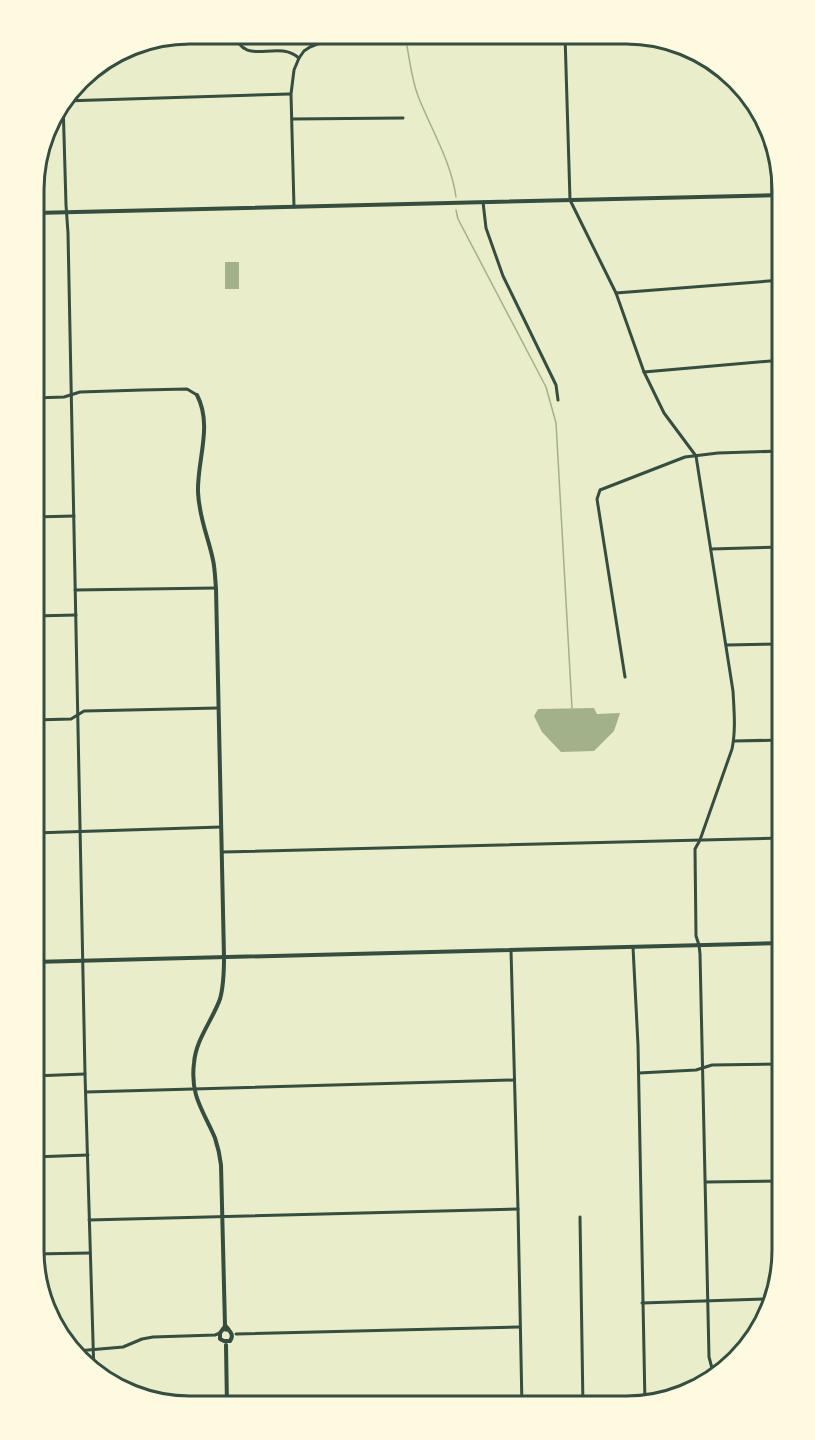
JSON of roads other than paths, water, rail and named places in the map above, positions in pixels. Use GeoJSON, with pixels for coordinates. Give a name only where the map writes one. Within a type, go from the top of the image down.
{"type":"FeatureCollection","features":[{"type":"Feature","properties":{"kind":"street"},"geometry":{"type":"LineString","coordinates":[[239,44],[248,51],[285,50],[299,58]]}},
{"type":"Feature","properties":{"kind":"street"},"geometry":{"type":"LineString","coordinates":[[294,207],[291,94],[294,70],[304,51],[318,44]]}},
{"type":"Feature","properties":{"kind":"street"},"geometry":{"type":"LineString","coordinates":[[565,44],[570,200],[616,293],[644,372],[664,413],[696,456],[727,645],[734,711],[734,741],[695,849],[696,936],[699,945],[704,1068],[708,1301],[712,1368]]}},
{"type":"Feature","properties":{"kind":"street"},"geometry":{"type":"LineString","coordinates":[[74,101],[291,94]]}},
{"type":"Feature","properties":{"kind":"street"},"geometry":{"type":"LineString","coordinates":[[64,114],[93,1360]]}},
{"type":"Feature","properties":{"kind":"street"},"geometry":{"type":"LineString","coordinates":[[292,119],[403,118]]}},
{"type":"Feature","properties":{"kind":"street"},"geometry":{"type":"LineString","coordinates":[[772,188],[772,195]]}},
{"type":"Feature","properties":{"kind":"street"},"geometry":{"type":"LineString","coordinates":[[44,213],[772,195]]}},
{"type":"Feature","properties":{"kind":"street"},"geometry":{"type":"LineString","coordinates":[[483,202],[486,228],[504,276],[556,385],[558,400]]}},
{"type":"Feature","properties":{"kind":"street"},"geometry":{"type":"LineString","coordinates":[[616,293],[772,281]]}},
{"type":"Feature","properties":{"kind":"street"},"geometry":{"type":"LineString","coordinates":[[644,372],[772,361]]}},
{"type":"Feature","properties":{"kind":"street"},"geometry":{"type":"LineString","coordinates":[[44,398],[64,397],[80,392],[187,389],[197,395],[203,411],[203,445],[198,477],[198,503],[212,557],[216,588],[224,957],[223,989],[197,1048],[194,1062],[194,1089],[202,1114],[219,1150],[221,1165],[221,1340],[226,1345]]}},
{"type":"Feature","properties":{"kind":"street"},"geometry":{"type":"LineString","coordinates":[[625,677],[597,499],[600,490],[685,457],[718,453],[772,451]]}},
{"type":"Feature","properties":{"kind":"street"},"geometry":{"type":"LineString","coordinates":[[44,517],[74,516]]}},
{"type":"Feature","properties":{"kind":"street"},"geometry":{"type":"LineString","coordinates":[[711,549],[772,547]]}},
{"type":"Feature","properties":{"kind":"street"},"geometry":{"type":"LineString","coordinates":[[75,590],[216,588]]}},
{"type":"Feature","properties":{"kind":"street"},"geometry":{"type":"LineString","coordinates":[[44,616],[76,615]]}},
{"type":"Feature","properties":{"kind":"street"},"geometry":{"type":"LineString","coordinates":[[727,645],[772,644]]}},
{"type":"Feature","properties":{"kind":"street"},"geometry":{"type":"LineString","coordinates":[[44,720],[71,719],[84,711],[219,708]]}},
{"type":"Feature","properties":{"kind":"street"},"geometry":{"type":"LineString","coordinates":[[734,741],[771,740]]}},
{"type":"Feature","properties":{"kind":"street"},"geometry":{"type":"LineString","coordinates":[[44,832],[221,827]]}},
{"type":"Feature","properties":{"kind":"street"},"geometry":{"type":"LineString","coordinates":[[222,852],[771,838]]}},
{"type":"Feature","properties":{"kind":"street"},"geometry":{"type":"LineString","coordinates":[[44,962],[771,943]]}},
{"type":"Feature","properties":{"kind":"street"},"geometry":{"type":"LineString","coordinates":[[633,947],[639,1073],[645,1395]]}},
{"type":"Feature","properties":{"kind":"street"},"geometry":{"type":"LineString","coordinates":[[511,950],[522,1396]]}},
{"type":"Feature","properties":{"kind":"street"},"geometry":{"type":"LineString","coordinates":[[639,1073],[696,1070],[712,1065],[771,1064]]}},
{"type":"Feature","properties":{"kind":"street"},"geometry":{"type":"LineString","coordinates":[[44,1076],[86,1074]]}},
{"type":"Feature","properties":{"kind":"street"},"geometry":{"type":"LineString","coordinates":[[86,1092],[514,1080]]}},
{"type":"Feature","properties":{"kind":"street"},"geometry":{"type":"LineString","coordinates":[[44,1157],[88,1155]]}},
{"type":"Feature","properties":{"kind":"street"},"geometry":{"type":"LineString","coordinates":[[706,1182],[771,1181]]}},
{"type":"Feature","properties":{"kind":"street"},"geometry":{"type":"LineString","coordinates":[[89,1220],[518,1209]]}},
{"type":"Feature","properties":{"kind":"street"},"geometry":{"type":"LineString","coordinates":[[580,1216],[583,1396]]}},
{"type":"Feature","properties":{"kind":"street"},"geometry":{"type":"LineString","coordinates":[[44,1254],[90,1253]]}},
{"type":"Feature","properties":{"kind":"street"},"geometry":{"type":"LineString","coordinates":[[642,1303],[764,1299]]}},
{"type":"Feature","properties":{"kind":"street"},"geometry":{"type":"LineString","coordinates":[[83,1351],[123,1347],[153,1337],[221,1330],[232,1335],[519,1327]]}},
{"type":"Feature","properties":{"kind":"street"},"geometry":{"type":"LineString","coordinates":[[221,1340],[226,1342],[232,1335]]}},
{"type":"Feature","properties":{"kind":"street"},"geometry":{"type":"LineString","coordinates":[[227,1396],[226,1345],[232,1335]]}},
{"type":"Feature","properties":{"kind":"waterway"},"geometry":{"type":"LineString","coordinates":[[407,46],[416,90],[450,171],[456,197]]}},
{"type":"Feature","properties":{"kind":"waterway"},"geometry":{"type":"LineString","coordinates":[[456,210],[458,219],[546,387],[556,423],[572,708]]}}]}
